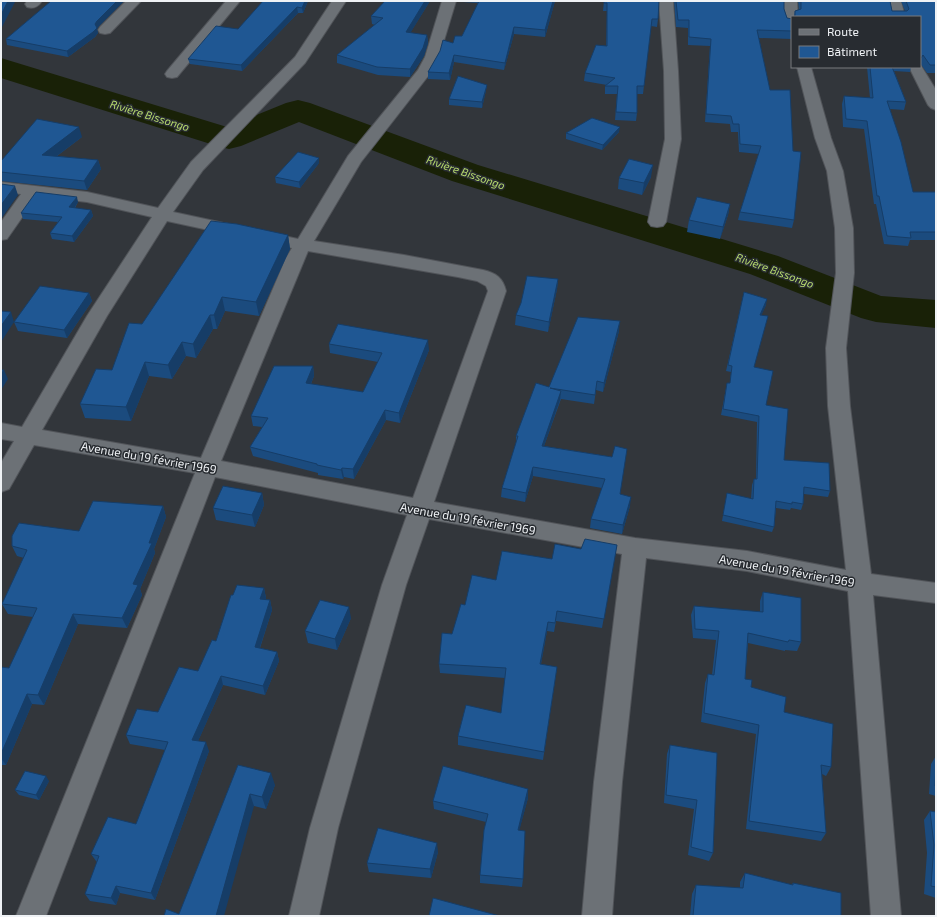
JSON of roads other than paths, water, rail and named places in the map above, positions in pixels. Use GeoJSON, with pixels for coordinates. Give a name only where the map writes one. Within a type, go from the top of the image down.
{"type":"FeatureCollection","features":[{"type":"Feature","properties":{"kind":"street"},"geometry":{"type":"LineString","coordinates":[[106,30],[134,1]]}},
{"type":"Feature","properties":{"kind":"street"},"geometry":{"type":"LineString","coordinates":[[172,74],[233,1]]}},
{"type":"Feature","properties":{"kind":"street"},"geometry":{"type":"LineString","coordinates":[[1,483],[97,316],[162,215],[197,166],[300,60],[339,1]]}},
{"type":"Feature","properties":{"kind":"street"},"geometry":{"type":"LineString","coordinates":[[31,916],[208,467],[268,321],[302,245],[354,160],[425,71],[432,57],[449,1]]}},
{"type":"Feature","properties":{"kind":"street"},"geometry":{"type":"LineString","coordinates":[[657,222],[673,139],[671,71],[666,1]]}},
{"type":"Feature","properties":{"kind":"street"},"geometry":{"type":"LineString","coordinates":[[790,1],[791,18]]}},
{"type":"Feature","properties":{"kind":"street"},"geometry":{"type":"LineString","coordinates":[[894,1],[898,16]]}},
{"type":"Feature","properties":{"kind":"street"},"geometry":{"type":"LineString","coordinates":[[804,68],[823,138],[835,172],[844,228],[845,273],[836,348],[839,406],[860,583],[886,916]]}},
{"type":"Feature","properties":{"kind":"street"},"geometry":{"type":"LineString","coordinates":[[917,68],[936,105]]}},
{"type":"Feature","properties":{"kind":"street"},"geometry":{"type":"LineString","coordinates":[[1,187],[87,197],[162,215],[302,245],[429,265],[483,276],[495,283],[496,291],[394,585],[324,828],[304,916]]}},
{"type":"Feature","properties":{"kind":"street"},"geometry":{"type":"LineString","coordinates":[[1,235],[32,191]]}},
{"type":"Feature","properties":{"kind":"street","name":"Avenue du 19 février 1969"},"geometry":{"type":"LineString","coordinates":[[1,431],[208,467],[420,509],[636,547],[747,561],[860,583],[936,593]]}},
{"type":"Feature","properties":{"kind":"street"},"geometry":{"type":"LineString","coordinates":[[597,916],[608,774],[624,633],[636,547]]}},
{"type":"Feature","properties":{"kind":"waterway","name":"Rivière Bissongo"},"geometry":{"type":"LineString","coordinates":[[1,68],[229,139],[298,110],[465,173],[764,265],[876,309],[936,314]]}}]}
